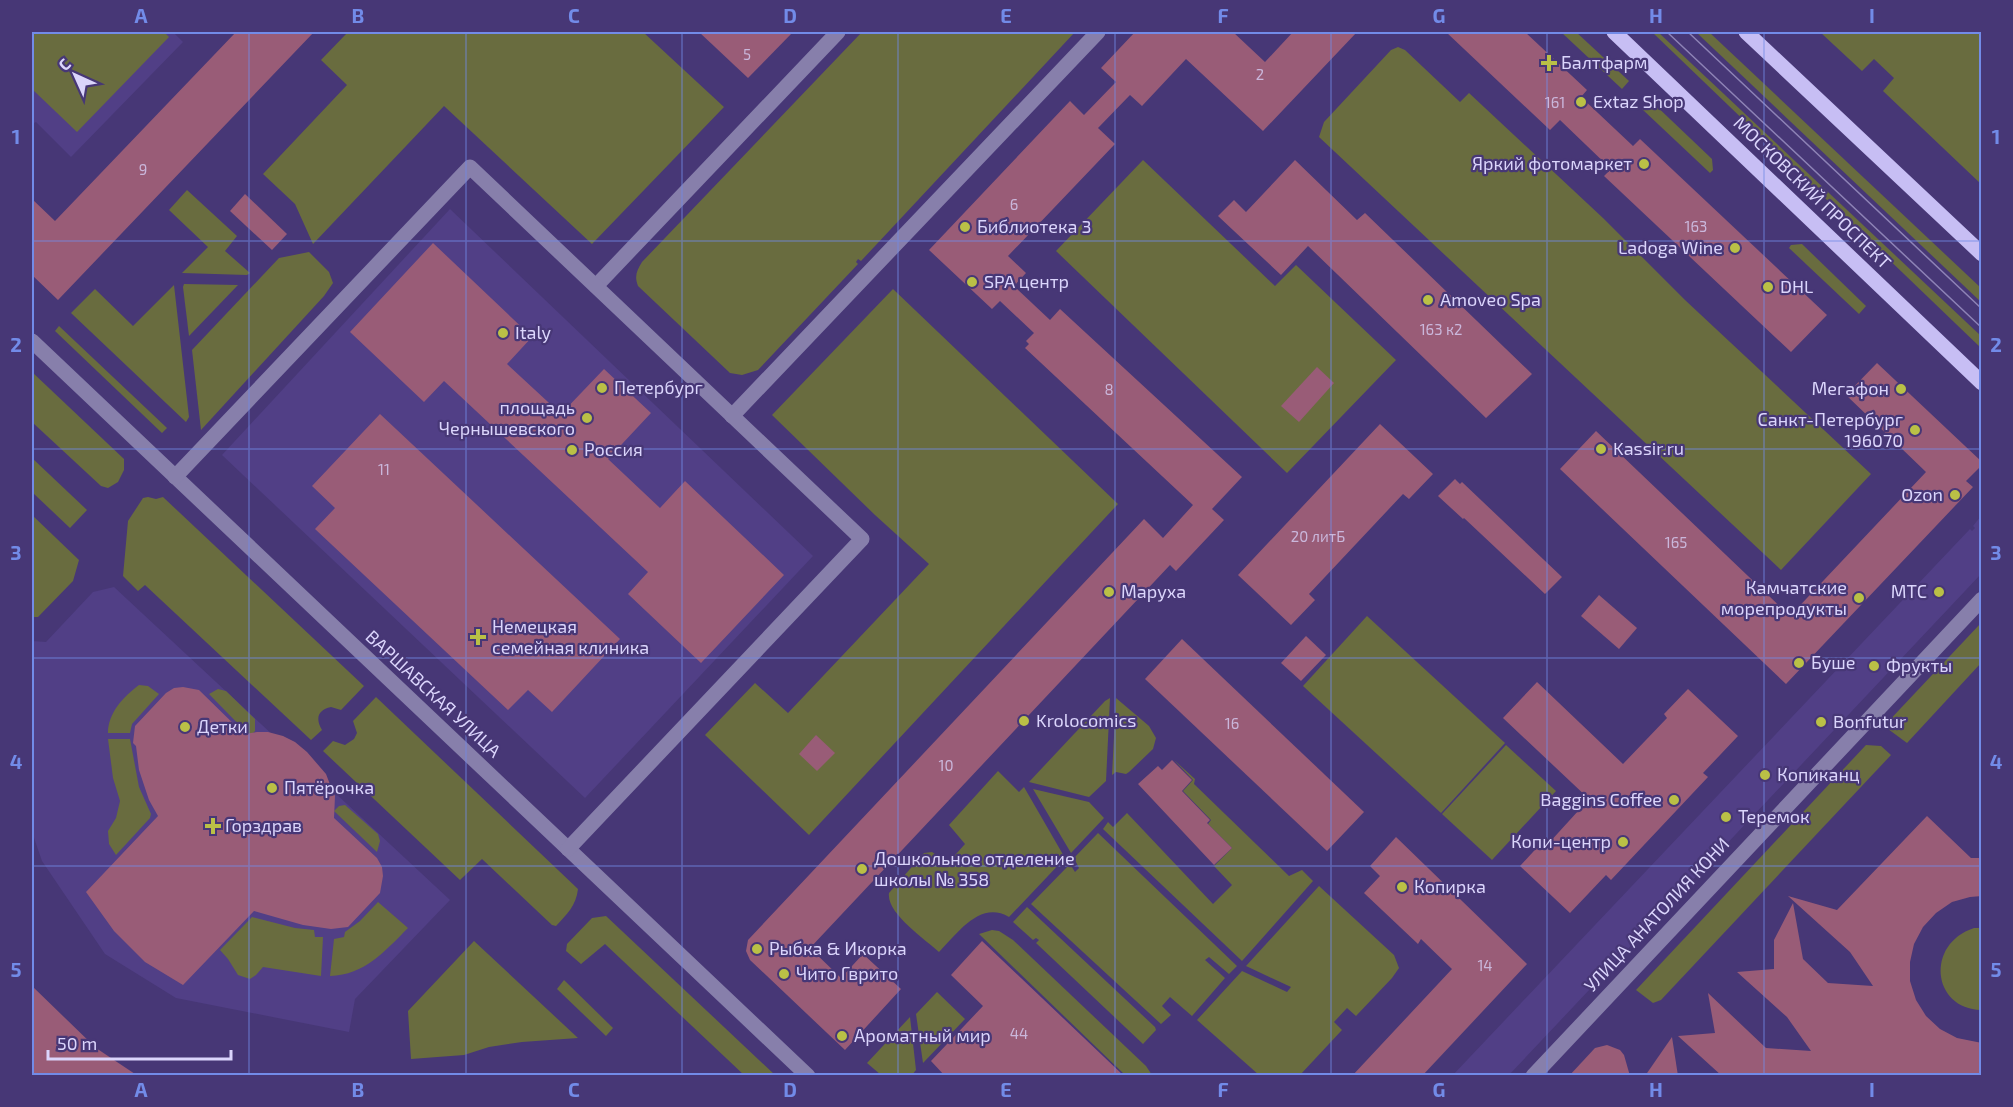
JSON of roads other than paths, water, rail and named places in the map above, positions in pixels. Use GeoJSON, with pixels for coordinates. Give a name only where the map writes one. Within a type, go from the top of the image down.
{"type":"FeatureCollection","features":[{"type":"Feature","properties":{"kind":"main road","name":"МОСКОВСКИЙ ПРОСПЕКТ"},"geometry":{"type":"LineString","coordinates":[[1614,32],[1982,383]]}},
{"type":"Feature","properties":{"kind":"main road"},"geometry":{"type":"LineString","coordinates":[[1746,32],[1982,254]]}},
{"type":"Feature","properties":{"kind":"street"},"geometry":{"type":"LineString","coordinates":[[596,286],[838,32]]}},
{"type":"Feature","properties":{"kind":"street"},"geometry":{"type":"LineString","coordinates":[[732,416],[1098,32]]}},
{"type":"Feature","properties":{"kind":"street"},"geometry":{"type":"LineString","coordinates":[[175,477],[470,167],[596,286],[862,539],[568,849]]}},
{"type":"Feature","properties":{"kind":"street","name":"ВАРШАВСКАЯ УЛИЦА"},"geometry":{"type":"LineString","coordinates":[[32,341],[808,1076]]}},
{"type":"Feature","properties":{"kind":"street","name":"УЛИЦА АНАТОЛИЯ КОНИ"},"geometry":{"type":"LineString","coordinates":[[1533,1076],[1982,599]]}},
{"type":"Feature","properties":{"kind":"tram line"},"geometry":{"type":"LineString","coordinates":[[1667,32],[1982,328]]}},
{"type":"Feature","properties":{"kind":"tram line"},"geometry":{"type":"LineString","coordinates":[[1688,32],[1982,309]]}},
{"type":"Feature","properties":{"kind":"place","name":"Балтфарм"},"geometry":{"type":"Point","coordinates":[1549,63]}},
{"type":"Feature","properties":{"kind":"place","name":"Extaz Shop"},"geometry":{"type":"Point","coordinates":[1581,102]}},
{"type":"Feature","properties":{"kind":"place","name":"Яркий фотомаркет"},"geometry":{"type":"Point","coordinates":[1644,164]}},
{"type":"Feature","properties":{"kind":"place","name":"Библиотека 3"},"geometry":{"type":"Point","coordinates":[965,227]}},
{"type":"Feature","properties":{"kind":"place","name":"Ladoga Wine"},"geometry":{"type":"Point","coordinates":[1735,248]}},
{"type":"Feature","properties":{"kind":"place","name":"SPA центр"},"geometry":{"type":"Point","coordinates":[972,282]}},
{"type":"Feature","properties":{"kind":"place","name":"DHL"},"geometry":{"type":"Point","coordinates":[1768,287]}},
{"type":"Feature","properties":{"kind":"place","name":"Amoveo Spa"},"geometry":{"type":"Point","coordinates":[1428,300]}},
{"type":"Feature","properties":{"kind":"place","name":"Italy"},"geometry":{"type":"Point","coordinates":[503,333]}},
{"type":"Feature","properties":{"kind":"place","name":"Петербург"},"geometry":{"type":"Point","coordinates":[602,388]}},
{"type":"Feature","properties":{"kind":"place","name":"Мегафон"},"geometry":{"type":"Point","coordinates":[1901,389]}},
{"type":"Feature","properties":{"kind":"place","name":"площадь Чернышевского"},"geometry":{"type":"Point","coordinates":[587,418]}},
{"type":"Feature","properties":{"kind":"place","name":"Санкт-Петербург 196070"},"geometry":{"type":"Point","coordinates":[1915,430]}},
{"type":"Feature","properties":{"kind":"place","name":"Kassir.ru"},"geometry":{"type":"Point","coordinates":[1601,449]}},
{"type":"Feature","properties":{"kind":"place","name":"Россия"},"geometry":{"type":"Point","coordinates":[572,450]}},
{"type":"Feature","properties":{"kind":"place","name":"Ozon"},"geometry":{"type":"Point","coordinates":[1955,495]}},
{"type":"Feature","properties":{"kind":"place","name":"Маруха"},"geometry":{"type":"Point","coordinates":[1109,592]}},
{"type":"Feature","properties":{"kind":"place","name":"МТС"},"geometry":{"type":"Point","coordinates":[1939,592]}},
{"type":"Feature","properties":{"kind":"place","name":"Камчатские мoрепродукты"},"geometry":{"type":"Point","coordinates":[1859,598]}},
{"type":"Feature","properties":{"kind":"place","name":"Немецкая семейная клиника"},"geometry":{"type":"Point","coordinates":[478,637]}},
{"type":"Feature","properties":{"kind":"place","name":"Буше"},"geometry":{"type":"Point","coordinates":[1799,663]}},
{"type":"Feature","properties":{"kind":"place","name":"Фрукты"},"geometry":{"type":"Point","coordinates":[1874,666]}},
{"type":"Feature","properties":{"kind":"place","name":"Krolocomics"},"geometry":{"type":"Point","coordinates":[1024,721]}},
{"type":"Feature","properties":{"kind":"place","name":"Bonfutur"},"geometry":{"type":"Point","coordinates":[1821,722]}},
{"type":"Feature","properties":{"kind":"place","name":"Детки"},"geometry":{"type":"Point","coordinates":[185,727]}},
{"type":"Feature","properties":{"kind":"place","name":"Копиканц"},"geometry":{"type":"Point","coordinates":[1765,775]}},
{"type":"Feature","properties":{"kind":"place","name":"Пятёрочка"},"geometry":{"type":"Point","coordinates":[272,788]}},
{"type":"Feature","properties":{"kind":"place","name":"Baggins Coffee"},"geometry":{"type":"Point","coordinates":[1674,800]}},
{"type":"Feature","properties":{"kind":"place","name":"Теремок"},"geometry":{"type":"Point","coordinates":[1726,817]}},
{"type":"Feature","properties":{"kind":"place","name":"Горздрав"},"geometry":{"type":"Point","coordinates":[213,826]}},
{"type":"Feature","properties":{"kind":"place","name":"Копи-центр"},"geometry":{"type":"Point","coordinates":[1623,842]}},
{"type":"Feature","properties":{"kind":"place","name":"Дошкольное отделение школы № 358"},"geometry":{"type":"Point","coordinates":[862,869]}},
{"type":"Feature","properties":{"kind":"place","name":"Копирка"},"geometry":{"type":"Point","coordinates":[1402,887]}},
{"type":"Feature","properties":{"kind":"place","name":"Рыбка & Икорка"},"geometry":{"type":"Point","coordinates":[757,949]}},
{"type":"Feature","properties":{"kind":"place","name":"Чито Гврито"},"geometry":{"type":"Point","coordinates":[784,974]}},
{"type":"Feature","properties":{"kind":"place","name":"Ароматный мир"},"geometry":{"type":"Point","coordinates":[842,1036]}}]}
